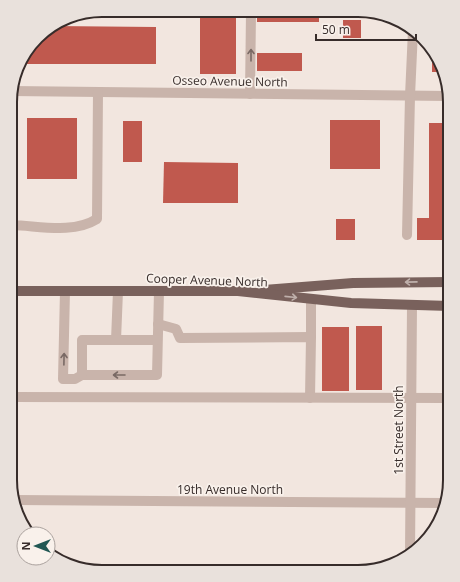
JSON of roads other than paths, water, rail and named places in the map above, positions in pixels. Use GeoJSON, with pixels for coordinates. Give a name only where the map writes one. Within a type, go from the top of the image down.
{"type":"FeatureCollection","features":[{"type":"Feature","properties":{"kind":"main road"},"geometry":{"type":"LineString","coordinates":[[238,292],[353,283],[443,282]]}},
{"type":"Feature","properties":{"kind":"main road","name":"Cooper Avenue North"},"geometry":{"type":"LineString","coordinates":[[17,291],[238,292],[351,303],[443,306]]}},
{"type":"Feature","properties":{"kind":"street"},"geometry":{"type":"LineString","coordinates":[[250,94],[251,17]]}},
{"type":"Feature","properties":{"kind":"street"},"geometry":{"type":"LineString","coordinates":[[406,235],[413,37]]}},
{"type":"Feature","properties":{"kind":"street","name":"Osseo Avenue North"},"geometry":{"type":"LineString","coordinates":[[18,91],[442,96]]}},
{"type":"Feature","properties":{"kind":"street"},"geometry":{"type":"LineString","coordinates":[[17,225],[67,228],[87,225],[97,219],[98,92]]}},
{"type":"Feature","properties":{"kind":"street"},"geometry":{"type":"LineString","coordinates":[[65,291],[63,379],[76,379],[82,375],[157,375],[159,291]]}},
{"type":"Feature","properties":{"kind":"street"},"geometry":{"type":"LineString","coordinates":[[116,340],[118,291]]}},
{"type":"Feature","properties":{"kind":"street"},"geometry":{"type":"LineString","coordinates":[[310,398],[311,299]]}},
{"type":"Feature","properties":{"kind":"street","name":"1st Street North"},"geometry":{"type":"LineString","coordinates":[[410,547],[412,306]]}},
{"type":"Feature","properties":{"kind":"street"},"geometry":{"type":"LineString","coordinates":[[158,324],[176,329],[180,338],[311,337]]}},
{"type":"Feature","properties":{"kind":"street"},"geometry":{"type":"LineString","coordinates":[[82,375],[82,340],[157,340]]}},
{"type":"Feature","properties":{"kind":"street"},"geometry":{"type":"LineString","coordinates":[[17,397],[443,398]]}},
{"type":"Feature","properties":{"kind":"street","name":"19th Avenue North"},"geometry":{"type":"LineString","coordinates":[[20,500],[439,503]]}}]}
